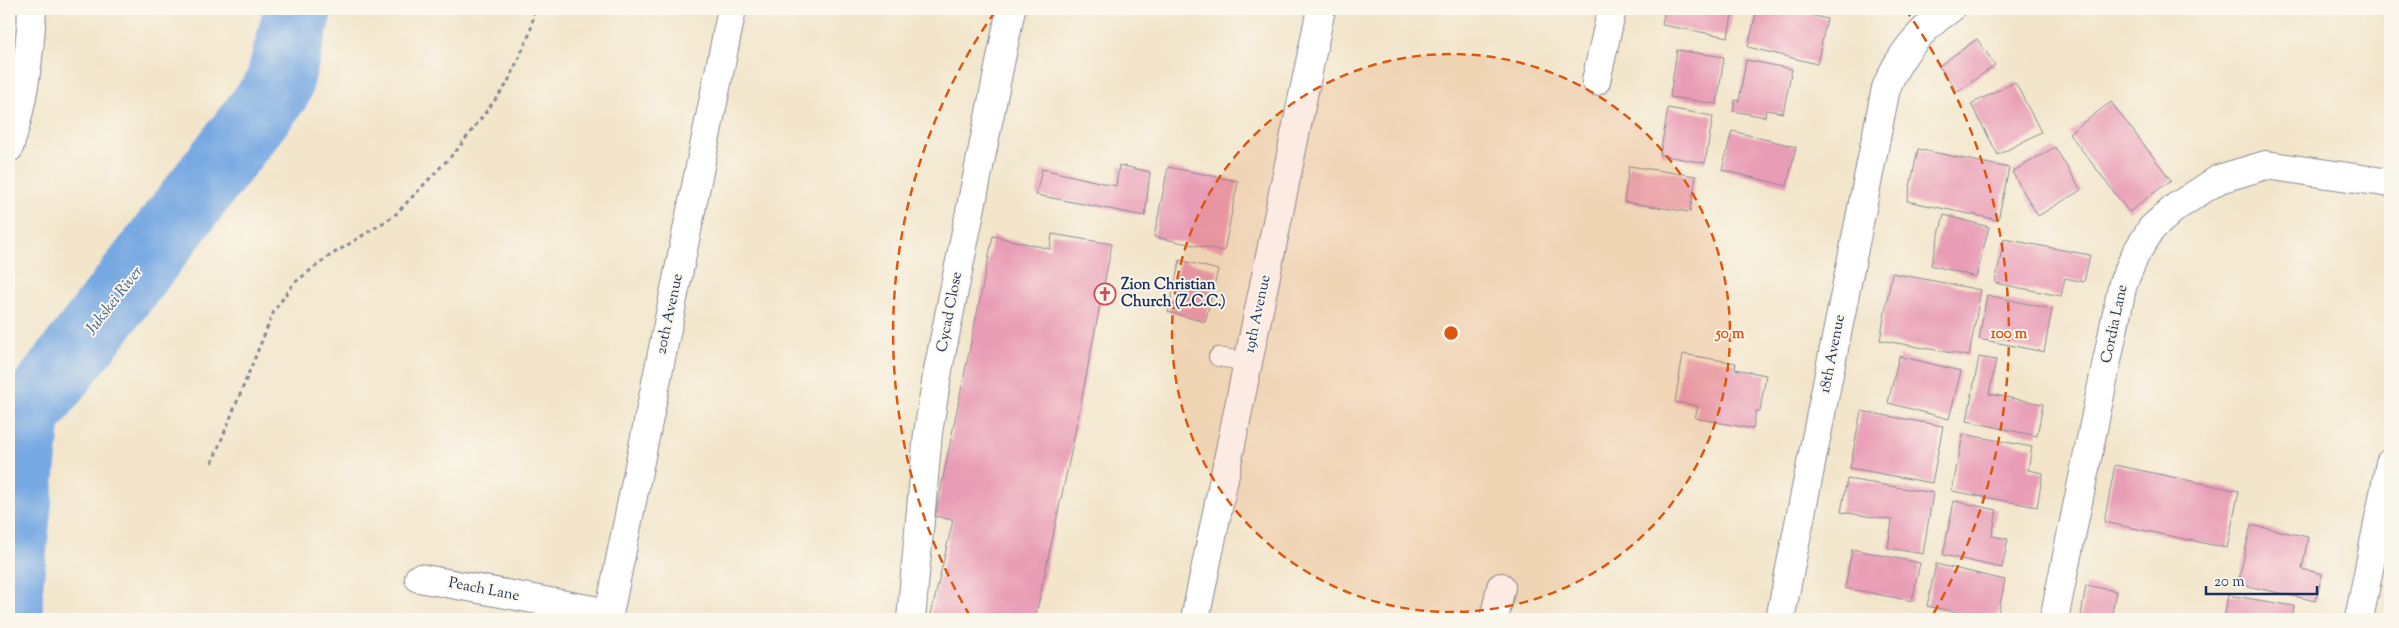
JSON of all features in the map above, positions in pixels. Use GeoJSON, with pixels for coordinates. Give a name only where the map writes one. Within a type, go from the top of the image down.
{"type":"FeatureCollection","features":[{"type":"Feature","properties":{"kind":"street"},"geometry":{"type":"LineString","coordinates":[[9,148],[26,72],[31,36],[32,9]]}},
{"type":"Feature","properties":{"kind":"street","name":"20th Avenue"},"geometry":{"type":"LineString","coordinates":[[609,616],[732,9]]}},
{"type":"Feature","properties":{"kind":"street","name":"Cycad Close"},"geometry":{"type":"LineString","coordinates":[[911,619],[928,433],[937,379],[1012,9]]}},
{"type":"Feature","properties":{"kind":"street","name":"19th Avenue"},"geometry":{"type":"LineString","coordinates":[[1195,619],[1321,9]]}},
{"type":"Feature","properties":{"kind":"street"},"geometry":{"type":"LineString","coordinates":[[1596,81],[1612,9]]}},
{"type":"Feature","properties":{"kind":"street","name":"18th Avenue"},"geometry":{"type":"LineString","coordinates":[[1780,619],[1886,88],[1892,72],[1917,37],[1930,23],[1950,9]]}},
{"type":"Feature","properties":{"kind":"street","name":"Cordia Lane"},"geometry":{"type":"LineString","coordinates":[[2054,619],[2123,283],[2136,253],[2152,228],[2199,190],[2219,179],[2266,165],[2390,183]]}},
{"type":"Feature","properties":{"kind":"street"},"geometry":{"type":"LineString","coordinates":[[2359,619],[2380,567],[2390,463]]}},
{"type":"Feature","properties":{"kind":"street","name":"Peach Lane"},"geometry":{"type":"LineString","coordinates":[[419,578],[609,616]]}},
{"type":"Feature","properties":{"kind":"street"},"geometry":{"type":"LineString","coordinates":[[1494,619],[1501,587]]}},
{"type":"Feature","properties":{"kind":"lane"},"geometry":{"type":"LineString","coordinates":[[1218,357],[1248,362]]}},
{"type":"Feature","properties":{"kind":"path"},"geometry":{"type":"LineString","coordinates":[[212,463],[274,311],[294,283],[328,257],[394,216],[457,150],[507,84],[530,33],[535,9]]}},
{"type":"Feature","properties":{"kind":"building"},"geometry":{"type":"Polygon","coordinates":[[[1665,9],[1733,9],[1728,37],[1662,25],[1665,9]]]}},
{"type":"Feature","properties":{"kind":"building"},"geometry":{"type":"Polygon","coordinates":[[[1757,9],[1786,9],[1827,19],[1817,64],[1748,47],[1757,9]]]}},
{"type":"Feature","properties":{"kind":"building"},"geometry":{"type":"Polygon","coordinates":[[[1977,39],[1995,65],[1958,92],[1939,66],[1977,39]]]}},
{"type":"Feature","properties":{"kind":"building"},"geometry":{"type":"Polygon","coordinates":[[[1677,50],[1724,57],[1717,104],[1670,97],[1677,50]]]}},
{"type":"Feature","properties":{"kind":"building"},"geometry":{"type":"Polygon","coordinates":[[[1746,60],[1792,69],[1783,113],[1766,110],[1765,117],[1733,111],[1735,100],[1739,101],[1746,60]]]}},
{"type":"Feature","properties":{"kind":"building"},"geometry":{"type":"Polygon","coordinates":[[[2015,82],[2041,132],[1998,155],[1971,104],[2015,82]]]}},
{"type":"Feature","properties":{"kind":"building"},"geometry":{"type":"Polygon","coordinates":[[[2111,102],[2171,180],[2129,212],[2069,133],[2111,102]]]}},
{"type":"Feature","properties":{"kind":"building"},"geometry":{"type":"Polygon","coordinates":[[[1668,108],[1713,116],[1705,163],[1660,155],[1668,108]]]}},
{"type":"Feature","properties":{"kind":"building"},"geometry":{"type":"Polygon","coordinates":[[[1732,131],[1796,147],[1787,186],[1722,170],[1732,131]]]}},
{"type":"Feature","properties":{"kind":"building"},"geometry":{"type":"Polygon","coordinates":[[[2055,147],[2081,190],[2038,216],[2012,172],[2055,147]]]}},
{"type":"Feature","properties":{"kind":"building"},"geometry":{"type":"Polygon","coordinates":[[[1918,149],[2009,168],[1998,220],[1907,201],[1918,149]]]}},
{"type":"Feature","properties":{"kind":"building"},"geometry":{"type":"Polygon","coordinates":[[[1119,165],[1150,172],[1145,216],[1036,195],[1042,169],[1116,186],[1119,165]]]}},
{"type":"Feature","properties":{"kind":"building"},"geometry":{"type":"Polygon","coordinates":[[[1629,166],[1696,176],[1690,212],[1624,202],[1629,166]]]}},
{"type":"Feature","properties":{"kind":"building"},"geometry":{"type":"Polygon","coordinates":[[[1168,167],[1238,181],[1224,251],[1154,237],[1168,167]]]}},
{"type":"Feature","properties":{"kind":"building"},"geometry":{"type":"Polygon","coordinates":[[[1944,215],[1989,227],[1976,277],[1931,265],[1944,215]]]}},
{"type":"Feature","properties":{"kind":"building"},"geometry":{"type":"Polygon","coordinates":[[[1052,234],[1112,244],[1072,448],[1035,619],[930,619],[953,520],[935,516],[993,236],[1050,249],[1052,234]]]}},
{"type":"Feature","properties":{"kind":"building"},"geometry":{"type":"Polygon","coordinates":[[[2004,239],[2090,255],[2084,282],[2065,278],[2061,296],[1995,283],[2004,239]]]}},
{"type":"Feature","properties":{"kind":"building"},"geometry":{"type":"Polygon","coordinates":[[[1180,260],[1218,270],[1205,322],[1168,312],[1180,260]]]}},
{"type":"Feature","properties":{"kind":"building"},"geometry":{"type":"Polygon","coordinates":[[[1892,273],[1981,290],[1969,356],[1880,340],[1892,273]]]}},
{"type":"Feature","properties":{"kind":"building"},"geometry":{"type":"Polygon","coordinates":[[[1987,295],[2052,309],[2044,352],[1979,339],[1987,295]]]}},
{"type":"Feature","properties":{"kind":"building"},"geometry":{"type":"Polygon","coordinates":[[[1683,354],[1736,363],[1735,369],[1766,375],[1760,411],[1756,411],[1753,429],[1695,418],[1698,406],[1675,402],[1683,354]]]}},
{"type":"Feature","properties":{"kind":"building"},"geometry":{"type":"Polygon","coordinates":[[[1899,356],[1961,371],[1949,419],[1888,403],[1899,356]]]}},
{"type":"Feature","properties":{"kind":"building"},"geometry":{"type":"Polygon","coordinates":[[[1979,357],[1996,360],[1989,394],[2043,404],[2037,436],[1967,421],[1979,357]]]}},
{"type":"Feature","properties":{"kind":"building"},"geometry":{"type":"Polygon","coordinates":[[[1861,411],[1943,426],[1932,483],[1850,468],[1861,411]]]}},
{"type":"Feature","properties":{"kind":"building"},"geometry":{"type":"Polygon","coordinates":[[[1963,434],[2032,447],[2028,470],[2043,473],[2037,507],[1952,491],[1963,434]]]}},
{"type":"Feature","properties":{"kind":"building"},"geometry":{"type":"Polygon","coordinates":[[[2115,465],[2239,491],[2227,548],[2104,522],[2115,465]]]}},
{"type":"Feature","properties":{"kind":"building"},"geometry":{"type":"Polygon","coordinates":[[[1847,479],[1933,493],[1923,554],[1888,548],[1892,520],[1841,512],[1847,479]]]}},
{"type":"Feature","properties":{"kind":"building"},"geometry":{"type":"Polygon","coordinates":[[[1954,501],[1997,510],[1992,536],[2008,539],[2002,568],[1943,555],[1954,501]]]}},
{"type":"Feature","properties":{"kind":"building"},"geometry":{"type":"Polygon","coordinates":[[[2251,525],[2308,537],[2302,569],[2322,574],[2316,601],[2238,584],[2251,525]]]}},
{"type":"Feature","properties":{"kind":"building"},"geometry":{"type":"Polygon","coordinates":[[[1852,549],[1920,563],[1912,601],[1845,588],[1852,549]]]}},
{"type":"Feature","properties":{"kind":"building"},"geometry":{"type":"Polygon","coordinates":[[[1936,564],[2005,580],[1997,619],[1987,619],[1927,606],[1936,564]]]}},
{"type":"Feature","properties":{"kind":"building"},"geometry":{"type":"Polygon","coordinates":[[[2086,585],[2116,591],[2111,619],[2081,616],[2086,585]]]}},
{"type":"Feature","properties":{"kind":"building"},"geometry":{"type":"Polygon","coordinates":[[[2228,595],[2294,606],[2292,619],[2224,619],[2228,595]]]}},
{"type":"Feature","properties":{"kind":"waterway","name":"Jukskei River"},"geometry":{"type":"LineString","coordinates":[[9,619],[9,588],[27,415],[278,88],[298,9]]}},
{"type":"Feature","properties":{"kind":"place","name":"Zion Christian Church (Z.C.C.)"},"geometry":{"type":"Point","coordinates":[1105,294]}}]}
